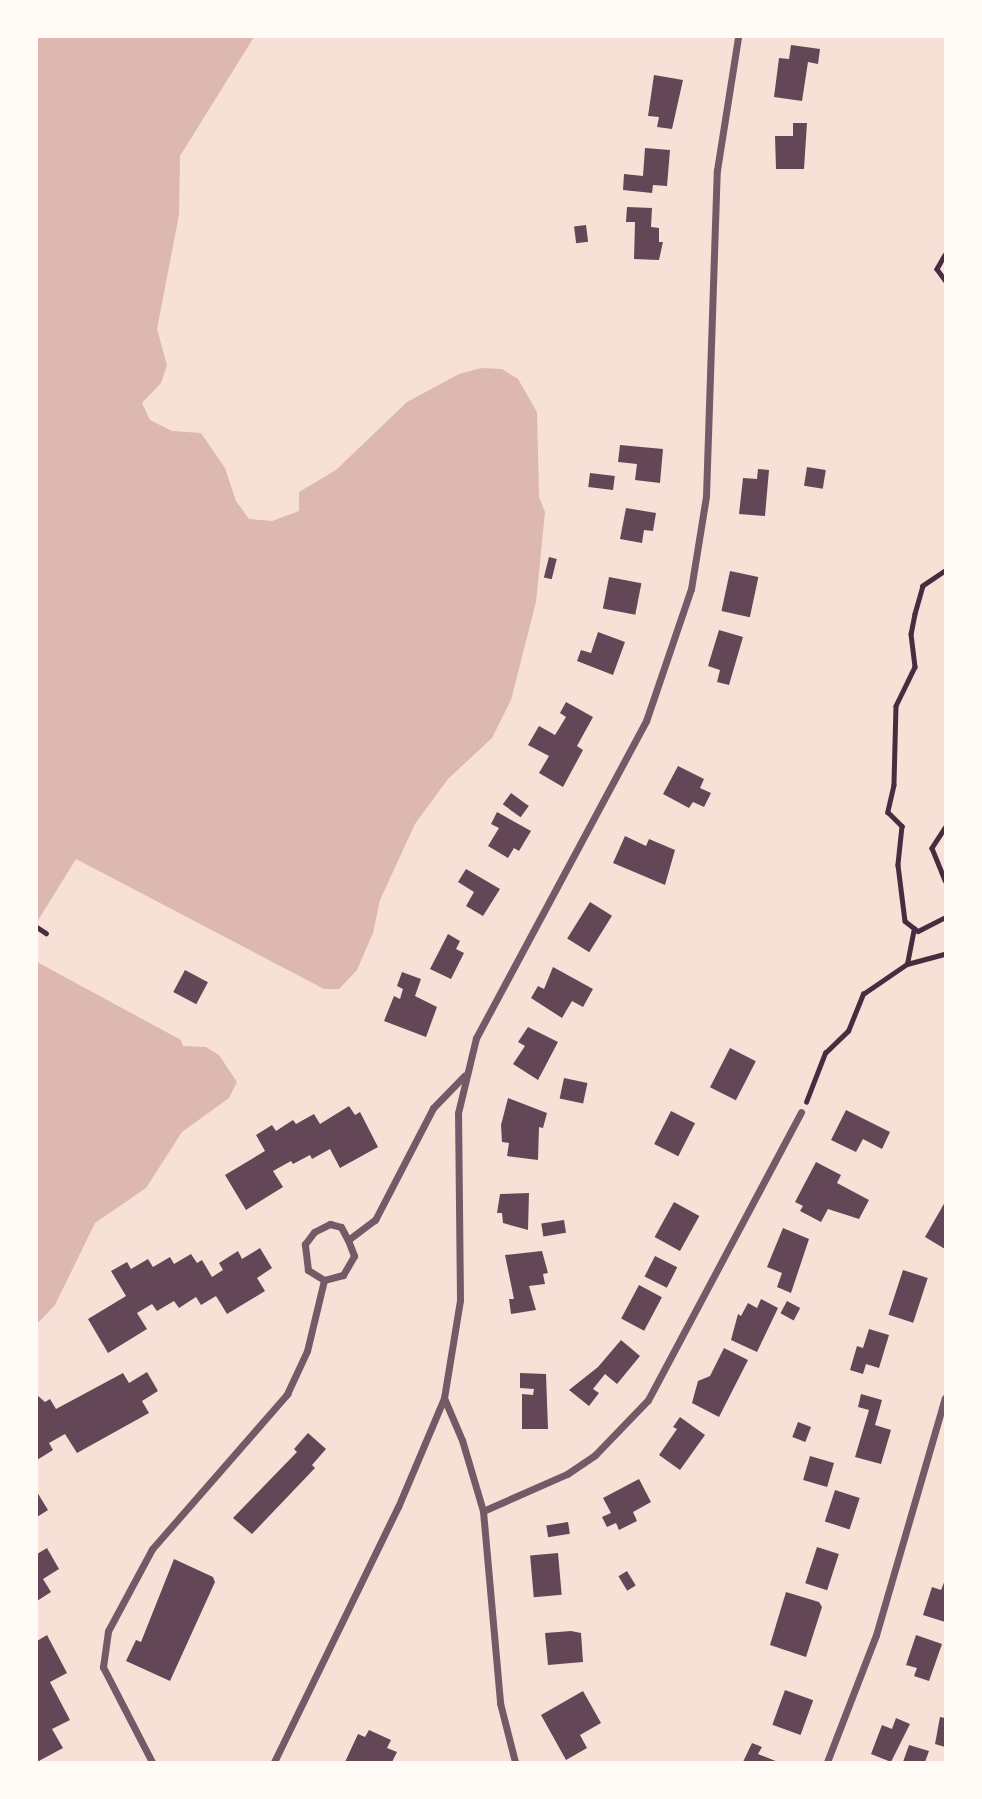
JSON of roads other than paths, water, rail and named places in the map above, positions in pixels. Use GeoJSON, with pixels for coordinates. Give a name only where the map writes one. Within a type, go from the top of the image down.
{"type":"FeatureCollection","features":[{"type":"Feature","properties":{"kind":"street"},"geometry":{"type":"LineString","coordinates":[[274,1762],[393,1518],[443,1398],[460,1300],[456,1152],[465,1075],[491,1003],[646,721],[691,589],[707,483],[717,170],[738,37]]}},
{"type":"Feature","properties":{"kind":"street"},"geometry":{"type":"LineString","coordinates":[[348,1240],[375,1220],[433,1108],[465,1075]]}},
{"type":"Feature","properties":{"kind":"street"},"geometry":{"type":"LineString","coordinates":[[483,1511],[567,1474],[595,1455],[648,1400],[801,1112]]}},
{"type":"Feature","properties":{"kind":"street"},"geometry":{"type":"LineString","coordinates":[[330,1224],[341,1227],[348,1240],[354,1256],[343,1275],[324,1280],[308,1270],[306,1244],[314,1232],[330,1224]]}},
{"type":"Feature","properties":{"kind":"street"},"geometry":{"type":"LineString","coordinates":[[152,1762],[103,1667],[108,1631],[152,1549],[287,1394],[307,1351],[324,1280]]}},
{"type":"Feature","properties":{"kind":"street"},"geometry":{"type":"LineString","coordinates":[[443,1398],[466,1451],[483,1511],[500,1703],[515,1762]]}},
{"type":"Feature","properties":{"kind":"street"},"geometry":{"type":"LineString","coordinates":[[827,1762],[876,1635],[945,1398]]}}]}
